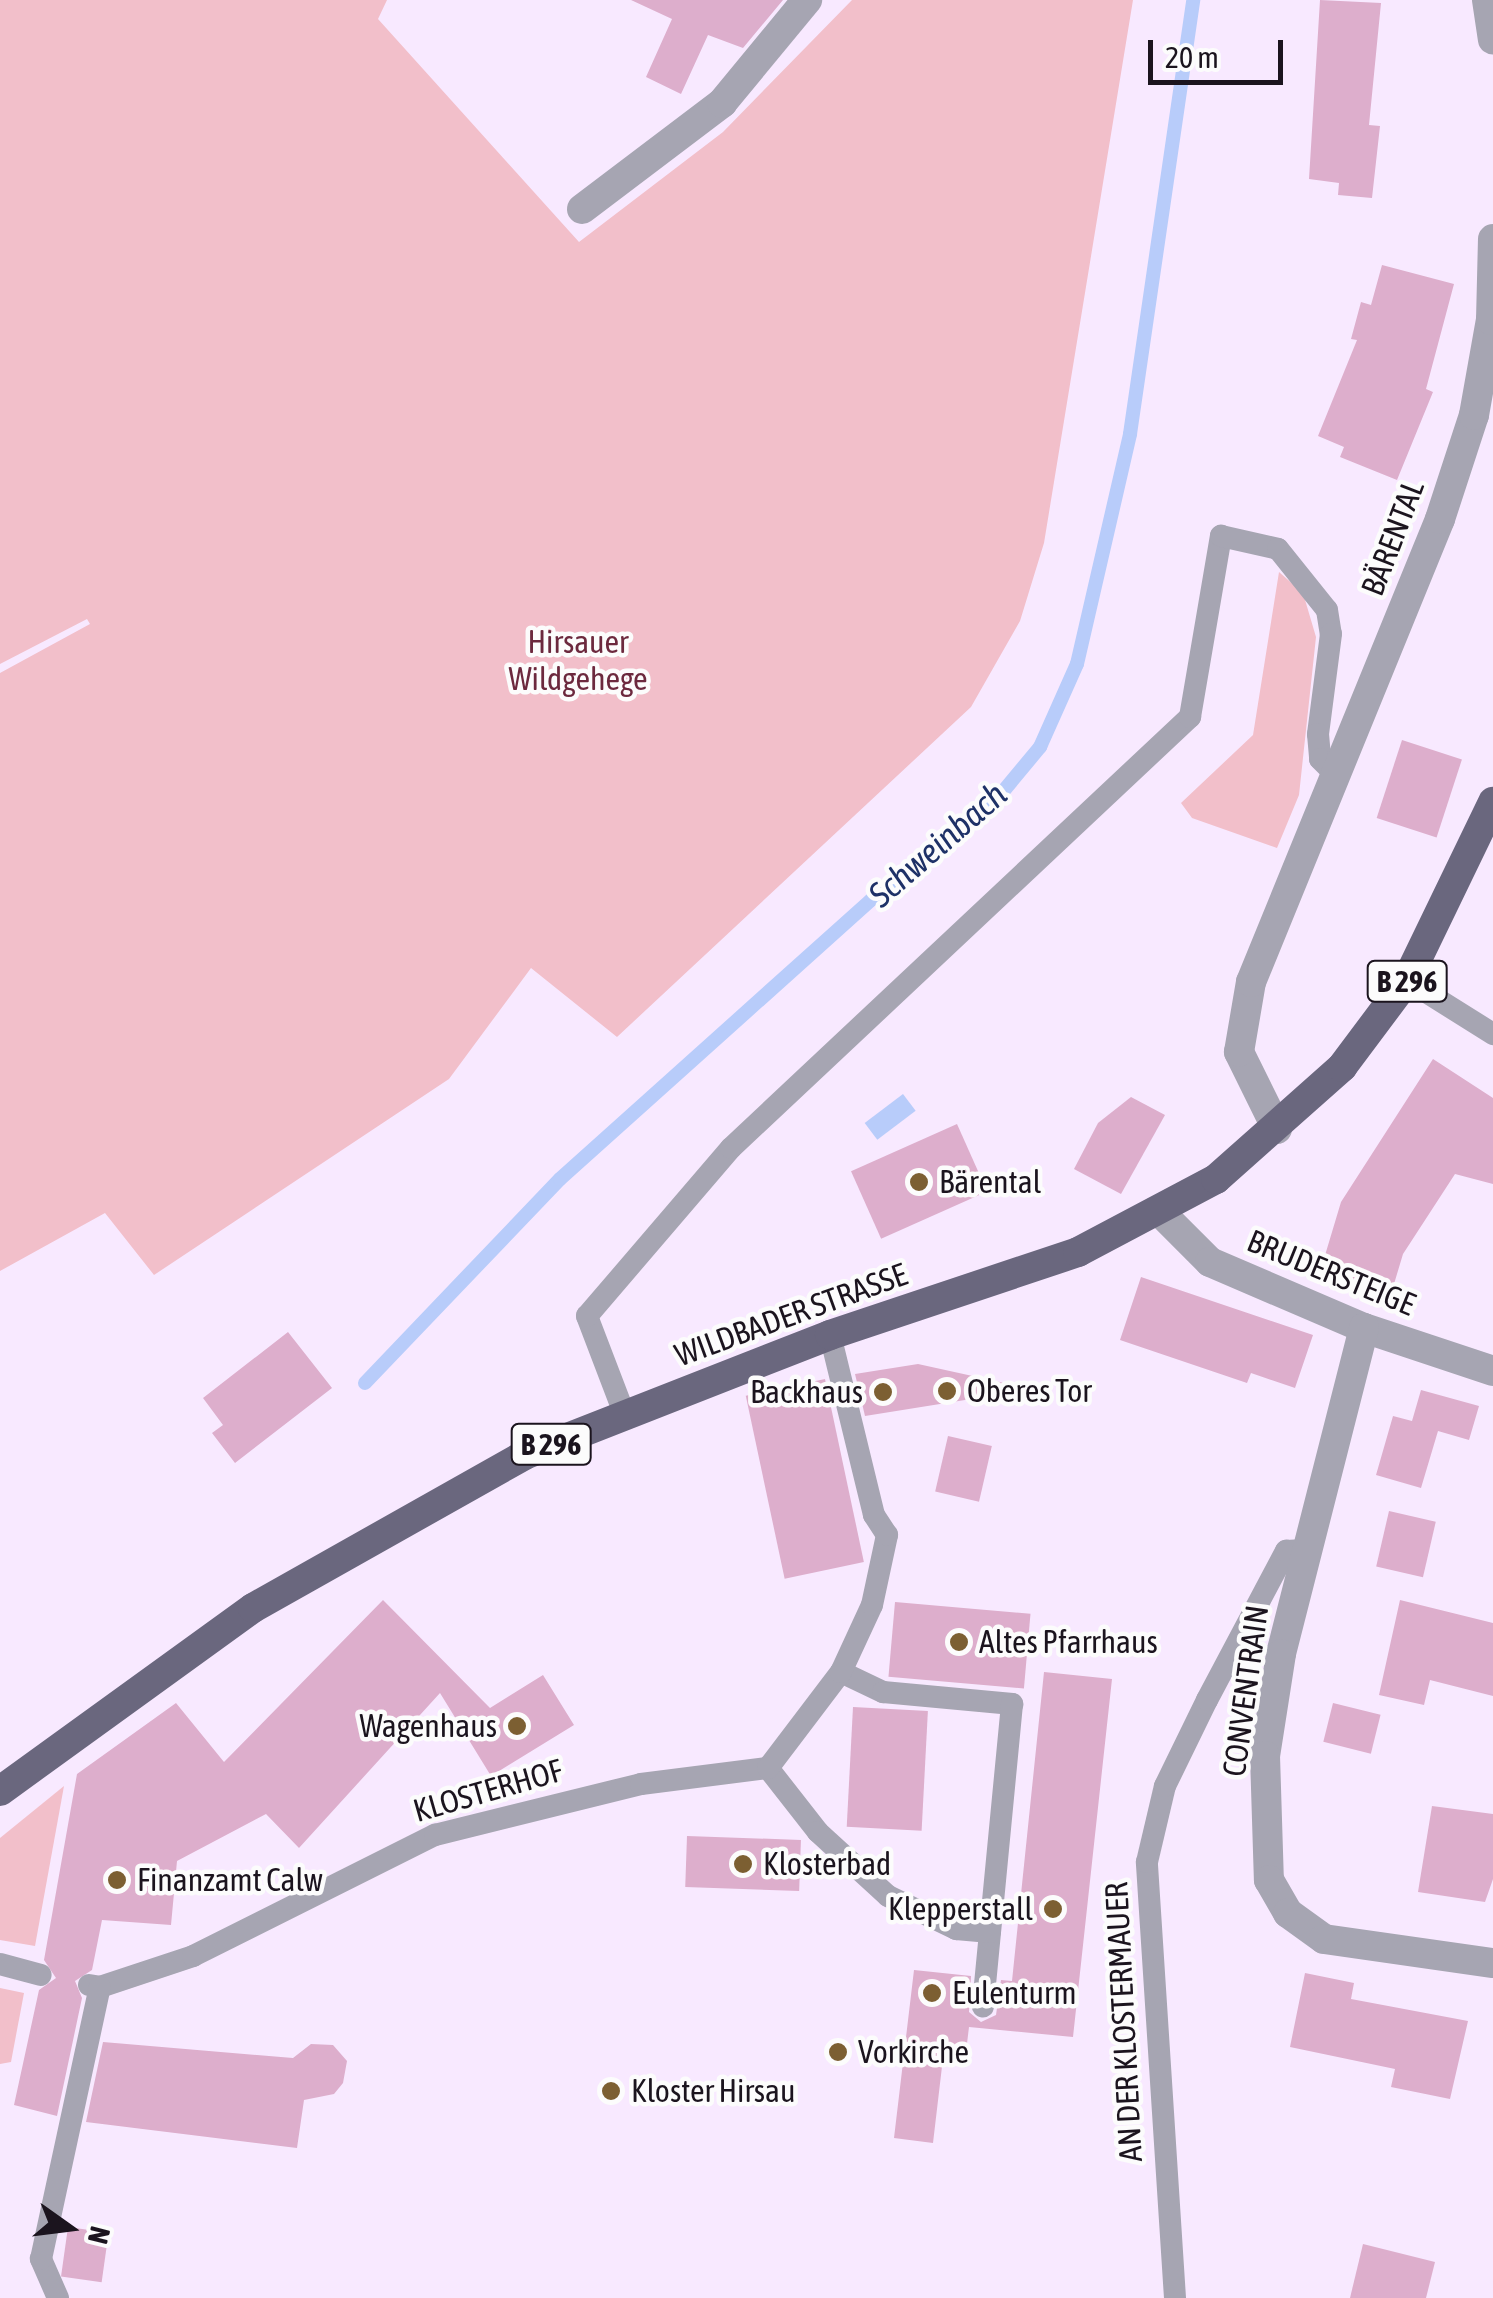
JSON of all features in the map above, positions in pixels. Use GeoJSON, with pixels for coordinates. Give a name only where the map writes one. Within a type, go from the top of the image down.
{"type":"FeatureCollection","features":[{"type":"Feature","properties":{"kind":"main road","name":"WILDBADER STRASSE"},"geometry":{"type":"LineString","coordinates":[[0,1791],[160,1670],[346,1552],[524,1455],[830,1334],[1078,1252],[1216,1179],[1277,1129],[1342,1067],[1408,980],[1493,802]]}},
{"type":"Feature","properties":{"kind":"street"},"geometry":{"type":"LineString","coordinates":[[582,209],[722,104],[807,0]]}},
{"type":"Feature","properties":{"kind":"street"},"geometry":{"type":"LineString","coordinates":[[1487,0],[1493,40]]}},
{"type":"Feature","properties":{"kind":"street","name":"BÄRENTAL"},"geometry":{"type":"LineString","coordinates":[[1277,1129],[1239,1052],[1251,982],[1337,776],[1474,415],[1491,320],[1493,239]]}},
{"type":"Feature","properties":{"kind":"street","name":"BRUDERSTEIGE"},"geometry":{"type":"LineString","coordinates":[[1160,1212],[1210,1262],[1364,1328],[1493,1370]]}},
{"type":"Feature","properties":{"kind":"street","name":"CONVENTRAIN"},"geometry":{"type":"LineString","coordinates":[[1364,1328],[1304,1550],[1265,1756],[1269,1880],[1288,1913],[1324,1939],[1493,1963]]}},
{"type":"Feature","properties":{"kind":"lane"},"geometry":{"type":"LineString","coordinates":[[624,1413],[587,1316],[731,1148],[1190,717],[1221,536],[1278,550],[1327,610],[1331,634],[1318,734],[1320,759],[1337,776]]}},
{"type":"Feature","properties":{"kind":"lane"},"geometry":{"type":"LineString","coordinates":[[1408,980],[1493,1034]]}},
{"type":"Feature","properties":{"kind":"lane"},"geometry":{"type":"LineString","coordinates":[[830,1334],[874,1516],[888,1535],[872,1605],[841,1672],[768,1768],[818,1832],[888,1896],[956,1929],[990,1932]]}},
{"type":"Feature","properties":{"kind":"lane","name":"AN DER KLOSTERMAUER"},"geometry":{"type":"LineString","coordinates":[[1175,2298],[1147,1862],[1165,1786],[1207,1700],[1286,1551],[1304,1550]]}},
{"type":"Feature","properties":{"kind":"lane"},"geometry":{"type":"LineString","coordinates":[[841,1672],[883,1692],[1012,1704],[983,2007]]}},
{"type":"Feature","properties":{"kind":"lane","name":"KLOSTERHOF"},"geometry":{"type":"LineString","coordinates":[[58,2298],[41,2259],[95,1986],[193,1956],[435,1835],[641,1784],[768,1768]]}},
{"type":"Feature","properties":{"kind":"lane"},"geometry":{"type":"LineString","coordinates":[[0,1964],[42,1975]]}},
{"type":"Feature","properties":{"kind":"green space","name":"Hirsauer Wildgehege"},"geometry":{"type":"Polygon","coordinates":[[[0,0],[387,0],[378,19],[579,242],[723,132],[852,0],[1133,0],[1044,543],[1020,621],[971,707],[617,1037],[531,968],[449,1079],[154,1275],[105,1213],[0,1271],[0,673],[90,624],[87,619],[0,664],[0,0]]]}},
{"type":"Feature","properties":{"kind":"green space"},"geometry":{"type":"Polygon","coordinates":[[[1279,572],[1303,593],[1316,637],[1299,795],[1277,848],[1192,818],[1181,803],[1253,735],[1279,572]]]}},
{"type":"Feature","properties":{"kind":"green space"},"geometry":{"type":"Polygon","coordinates":[[[64,1786],[35,1946],[0,1940],[0,1838],[64,1786]]]}},
{"type":"Feature","properties":{"kind":"green space"},"geometry":{"type":"Polygon","coordinates":[[[0,1988],[24,1993],[11,2062],[0,2064],[0,1988]]]}},
{"type":"Feature","properties":{"kind":"water"},"geometry":{"type":"Polygon","coordinates":[[[903,1094],[916,1111],[877,1140],[865,1123],[903,1094]]]}},
{"type":"Feature","properties":{"kind":"building"},"geometry":{"type":"Polygon","coordinates":[[[631,0],[783,0],[743,48],[708,35],[681,94],[646,77],[672,19],[631,0]]]}},
{"type":"Feature","properties":{"kind":"building"},"geometry":{"type":"Polygon","coordinates":[[[1320,0],[1381,3],[1369,125],[1380,126],[1372,198],[1338,195],[1339,183],[1309,179],[1320,0]]]}},
{"type":"Feature","properties":{"kind":"building"},"geometry":{"type":"Polygon","coordinates":[[[1382,265],[1454,284],[1426,389],[1433,392],[1397,480],[1340,457],[1344,447],[1318,436],[1357,340],[1351,339],[1361,302],[1371,305],[1382,265]]]}},
{"type":"Feature","properties":{"kind":"building"},"geometry":{"type":"Polygon","coordinates":[[[1402,740],[1462,759],[1437,837],[1377,818],[1402,740]]]}},
{"type":"Feature","properties":{"kind":"building"},"geometry":{"type":"Polygon","coordinates":[[[1433,1059],[1493,1098],[1493,1184],[1455,1174],[1403,1254],[1388,1304],[1317,1282],[1341,1202],[1433,1059]]]}},
{"type":"Feature","properties":{"kind":"building"},"geometry":{"type":"Polygon","coordinates":[[[1131,1097],[1165,1115],[1121,1194],[1074,1169],[1098,1123],[1131,1097]]]}},
{"type":"Feature","properties":{"kind":"building","name":"Bärental"},"geometry":{"type":"Polygon","coordinates":[[[957,1124],[987,1192],[881,1239],[851,1171],[957,1124]]]}},
{"type":"Feature","properties":{"kind":"building"},"geometry":{"type":"Polygon","coordinates":[[[1141,1277],[1313,1335],[1295,1388],[1251,1373],[1247,1383],[1120,1340],[1141,1277]]]}},
{"type":"Feature","properties":{"kind":"building"},"geometry":{"type":"Polygon","coordinates":[[[288,1332],[332,1388],[235,1463],[212,1433],[223,1425],[203,1398],[288,1332]]]}},
{"type":"Feature","properties":{"kind":"building"},"geometry":{"type":"Polygon","coordinates":[[[918,1364],[1027,1390],[865,1416],[855,1374],[918,1364]]]}},
{"type":"Feature","properties":{"kind":"building"},"geometry":{"type":"Polygon","coordinates":[[[825,1379],[864,1562],[785,1579],[746,1396],[825,1379]]]}},
{"type":"Feature","properties":{"kind":"building"},"geometry":{"type":"Polygon","coordinates":[[[1421,1390],[1479,1406],[1469,1440],[1438,1431],[1421,1488],[1376,1475],[1393,1416],[1412,1421],[1421,1390]]]}},
{"type":"Feature","properties":{"kind":"building"},"geometry":{"type":"Polygon","coordinates":[[[948,1436],[992,1446],[979,1502],[935,1492],[948,1436]]]}},
{"type":"Feature","properties":{"kind":"building"},"geometry":{"type":"Polygon","coordinates":[[[1389,1511],[1436,1522],[1423,1577],[1376,1567],[1389,1511]]]}},
{"type":"Feature","properties":{"kind":"building"},"geometry":{"type":"Polygon","coordinates":[[[383,1600],[490,1708],[543,1675],[574,1725],[491,1776],[440,1693],[299,1848],[266,1814],[177,1861],[171,1925],[102,1920],[92,1970],[75,1981],[82,1998],[57,2116],[14,2105],[39,1990],[56,1978],[44,1960],[77,1774],[176,1703],[224,1762],[383,1600]]]}},
{"type":"Feature","properties":{"kind":"building"},"geometry":{"type":"Polygon","coordinates":[[[1400,1600],[1493,1623],[1493,1696],[1430,1680],[1424,1705],[1379,1695],[1400,1600]]]}},
{"type":"Feature","properties":{"kind":"building","name":"Altes Pfarrhaus"},"geometry":{"type":"Polygon","coordinates":[[[895,1602],[1030,1614],[1024,1689],[888,1677],[895,1602]]]}},
{"type":"Feature","properties":{"kind":"building"},"geometry":{"type":"Polygon","coordinates":[[[1044,1672],[1112,1679],[1073,2037],[969,2027],[965,2060],[943,2058],[933,2143],[894,2138],[914,1970],[971,1976],[969,2012],[981,2022],[996,2015],[1001,1980],[1012,1981],[1044,1672]]]}},
{"type":"Feature","properties":{"kind":"building"},"geometry":{"type":"Polygon","coordinates":[[[1333,1703],[1381,1715],[1371,1754],[1323,1742],[1333,1703]]]}},
{"type":"Feature","properties":{"kind":"building"},"geometry":{"type":"Polygon","coordinates":[[[853,1707],[928,1711],[922,1831],[847,1827],[853,1707]]]}},
{"type":"Feature","properties":{"kind":"building"},"geometry":{"type":"Polygon","coordinates":[[[1432,1806],[1493,1814],[1493,1879],[1485,1902],[1418,1892],[1432,1806]]]}},
{"type":"Feature","properties":{"kind":"building","name":"Klosterbad"},"geometry":{"type":"Polygon","coordinates":[[[687,1836],[801,1840],[799,1891],[685,1887],[687,1836]]]}},
{"type":"Feature","properties":{"kind":"building"},"geometry":{"type":"Polygon","coordinates":[[[1305,1973],[1354,1983],[1351,1999],[1468,2021],[1450,2099],[1391,2087],[1395,2069],[1290,2047],[1305,1973]]]}},
{"type":"Feature","properties":{"kind":"building"},"geometry":{"type":"Polygon","coordinates":[[[103,2042],[293,2058],[311,2044],[333,2045],[347,2061],[343,2083],[334,2094],[304,2100],[297,2148],[86,2122],[103,2042]]]}},
{"type":"Feature","properties":{"kind":"building"},"geometry":{"type":"Polygon","coordinates":[[[68,2227],[109,2233],[102,2282],[61,2277],[68,2227]]]}},
{"type":"Feature","properties":{"kind":"building"},"geometry":{"type":"Polygon","coordinates":[[[1363,2244],[1435,2262],[1426,2298],[1350,2298],[1363,2244]]]}},
{"type":"Feature","properties":{"kind":"waterway","name":"Schweinbach"},"geometry":{"type":"LineString","coordinates":[[365,1383],[560,1179],[871,900],[986,812],[1040,747],[1077,664],[1130,434],[1193,0]]}},
{"type":"Feature","properties":{"kind":"place","name":"Bärental"},"geometry":{"type":"Point","coordinates":[919,1182]}},
{"type":"Feature","properties":{"kind":"place","name":"Oberes Tor"},"geometry":{"type":"Point","coordinates":[947,1391]}},
{"type":"Feature","properties":{"kind":"place","name":"Backhaus"},"geometry":{"type":"Point","coordinates":[883,1392]}},
{"type":"Feature","properties":{"kind":"place","name":"Altes Pfarrhaus"},"geometry":{"type":"Point","coordinates":[959,1642]}},
{"type":"Feature","properties":{"kind":"place","name":"Wagenhaus"},"geometry":{"type":"Point","coordinates":[517,1726]}},
{"type":"Feature","properties":{"kind":"place","name":"Klosterbad"},"geometry":{"type":"Point","coordinates":[743,1864]}},
{"type":"Feature","properties":{"kind":"place","name":"Finanzamt Calw"},"geometry":{"type":"Point","coordinates":[117,1880]}},
{"type":"Feature","properties":{"kind":"place","name":"Klepperstall"},"geometry":{"type":"Point","coordinates":[1053,1909]}},
{"type":"Feature","properties":{"kind":"place","name":"Eulenturm"},"geometry":{"type":"Point","coordinates":[932,1993]}},
{"type":"Feature","properties":{"kind":"place","name":"Vorkirche"},"geometry":{"type":"Point","coordinates":[838,2052]}},
{"type":"Feature","properties":{"kind":"place","name":"Kloster Hirsau"},"geometry":{"type":"Point","coordinates":[611,2091]}}]}
